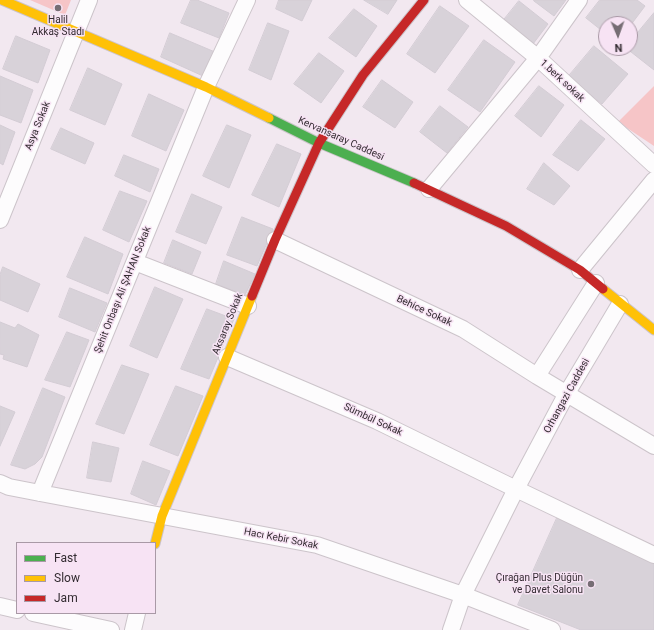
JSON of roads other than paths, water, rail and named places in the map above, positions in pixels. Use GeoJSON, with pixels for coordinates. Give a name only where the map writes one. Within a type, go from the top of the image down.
{"type":"FeatureCollection","features":[{"type":"Feature","properties":{"kind":"street","name":"Kervansaray Caddesi"},"geometry":{"type":"LineString","coordinates":[[2,0],[206,87],[319,143],[429,189],[506,226],[580,270],[620,304],[654,330]]}},
{"type":"Feature","properties":{"kind":"street","name":"Asya Sokak"},"geometry":{"type":"LineString","coordinates":[[0,220],[89,0]]}},
{"type":"Feature","properties":{"kind":"street","name":"Şehit Onbaşı Ali ŞAHAN Sokak"},"geometry":{"type":"LineString","coordinates":[[40,493],[206,87],[247,0]]}},
{"type":"Feature","properties":{"kind":"street","name":"Aksaray Sokak"},"geometry":{"type":"LineString","coordinates":[[156,542],[162,516],[274,240],[319,143],[363,75],[424,0]]}},
{"type":"Feature","properties":{"kind":"street","name":"1.berk sokak"},"geometry":{"type":"LineString","coordinates":[[467,0],[538,58],[654,165]]}},
{"type":"Feature","properties":{"kind":"street"},"geometry":{"type":"LineString","coordinates":[[429,189],[538,58],[579,0]]}},
{"type":"Feature","properties":{"kind":"street"},"geometry":{"type":"LineString","coordinates":[[580,270],[654,180]]}},
{"type":"Feature","properties":{"kind":"street","name":"Behice Sokak"},"geometry":{"type":"LineString","coordinates":[[274,240],[463,329],[537,376],[654,446]]}},
{"type":"Feature","properties":{"kind":"street"},"geometry":{"type":"LineString","coordinates":[[135,262],[248,306]]}},
{"type":"Feature","properties":{"kind":"street"},"geometry":{"type":"LineString","coordinates":[[537,376],[596,283]]}},
{"type":"Feature","properties":{"kind":"street","name":"Orhangazi Caddesi"},"geometry":{"type":"LineString","coordinates":[[463,595],[516,489],[567,393],[620,304]]}},
{"type":"Feature","properties":{"kind":"street","name":"Sümbül Sokak"},"geometry":{"type":"LineString","coordinates":[[227,357],[377,421],[654,555]]}},
{"type":"Feature","properties":{"kind":"street","name":"Hacı Kebir Sokak"},"geometry":{"type":"LineString","coordinates":[[0,483],[9,487],[317,545],[463,595],[552,630]]}},
{"type":"Feature","properties":{"kind":"street"},"geometry":{"type":"LineString","coordinates":[[451,630],[463,595]]}},
{"type":"Feature","properties":{"kind":"street"},"geometry":{"type":"LineString","coordinates":[[0,606],[16,610]]}},
{"type":"Feature","properties":{"kind":"street"},"geometry":{"type":"LineString","coordinates":[[38,614],[111,630]]}},
{"type":"Feature","properties":{"kind":"street"},"geometry":{"type":"LineString","coordinates":[[133,630],[137,614]]}},
{"type":"Feature","properties":{"kind":"place","name":"Halil Akkaş Stadı"},"geometry":{"type":"Point","coordinates":[58,8]}},
{"type":"Feature","properties":{"kind":"place","name":"Çırağan Plus Düğün ve Davet Salonu"},"geometry":{"type":"Point","coordinates":[591,584]}}]}
